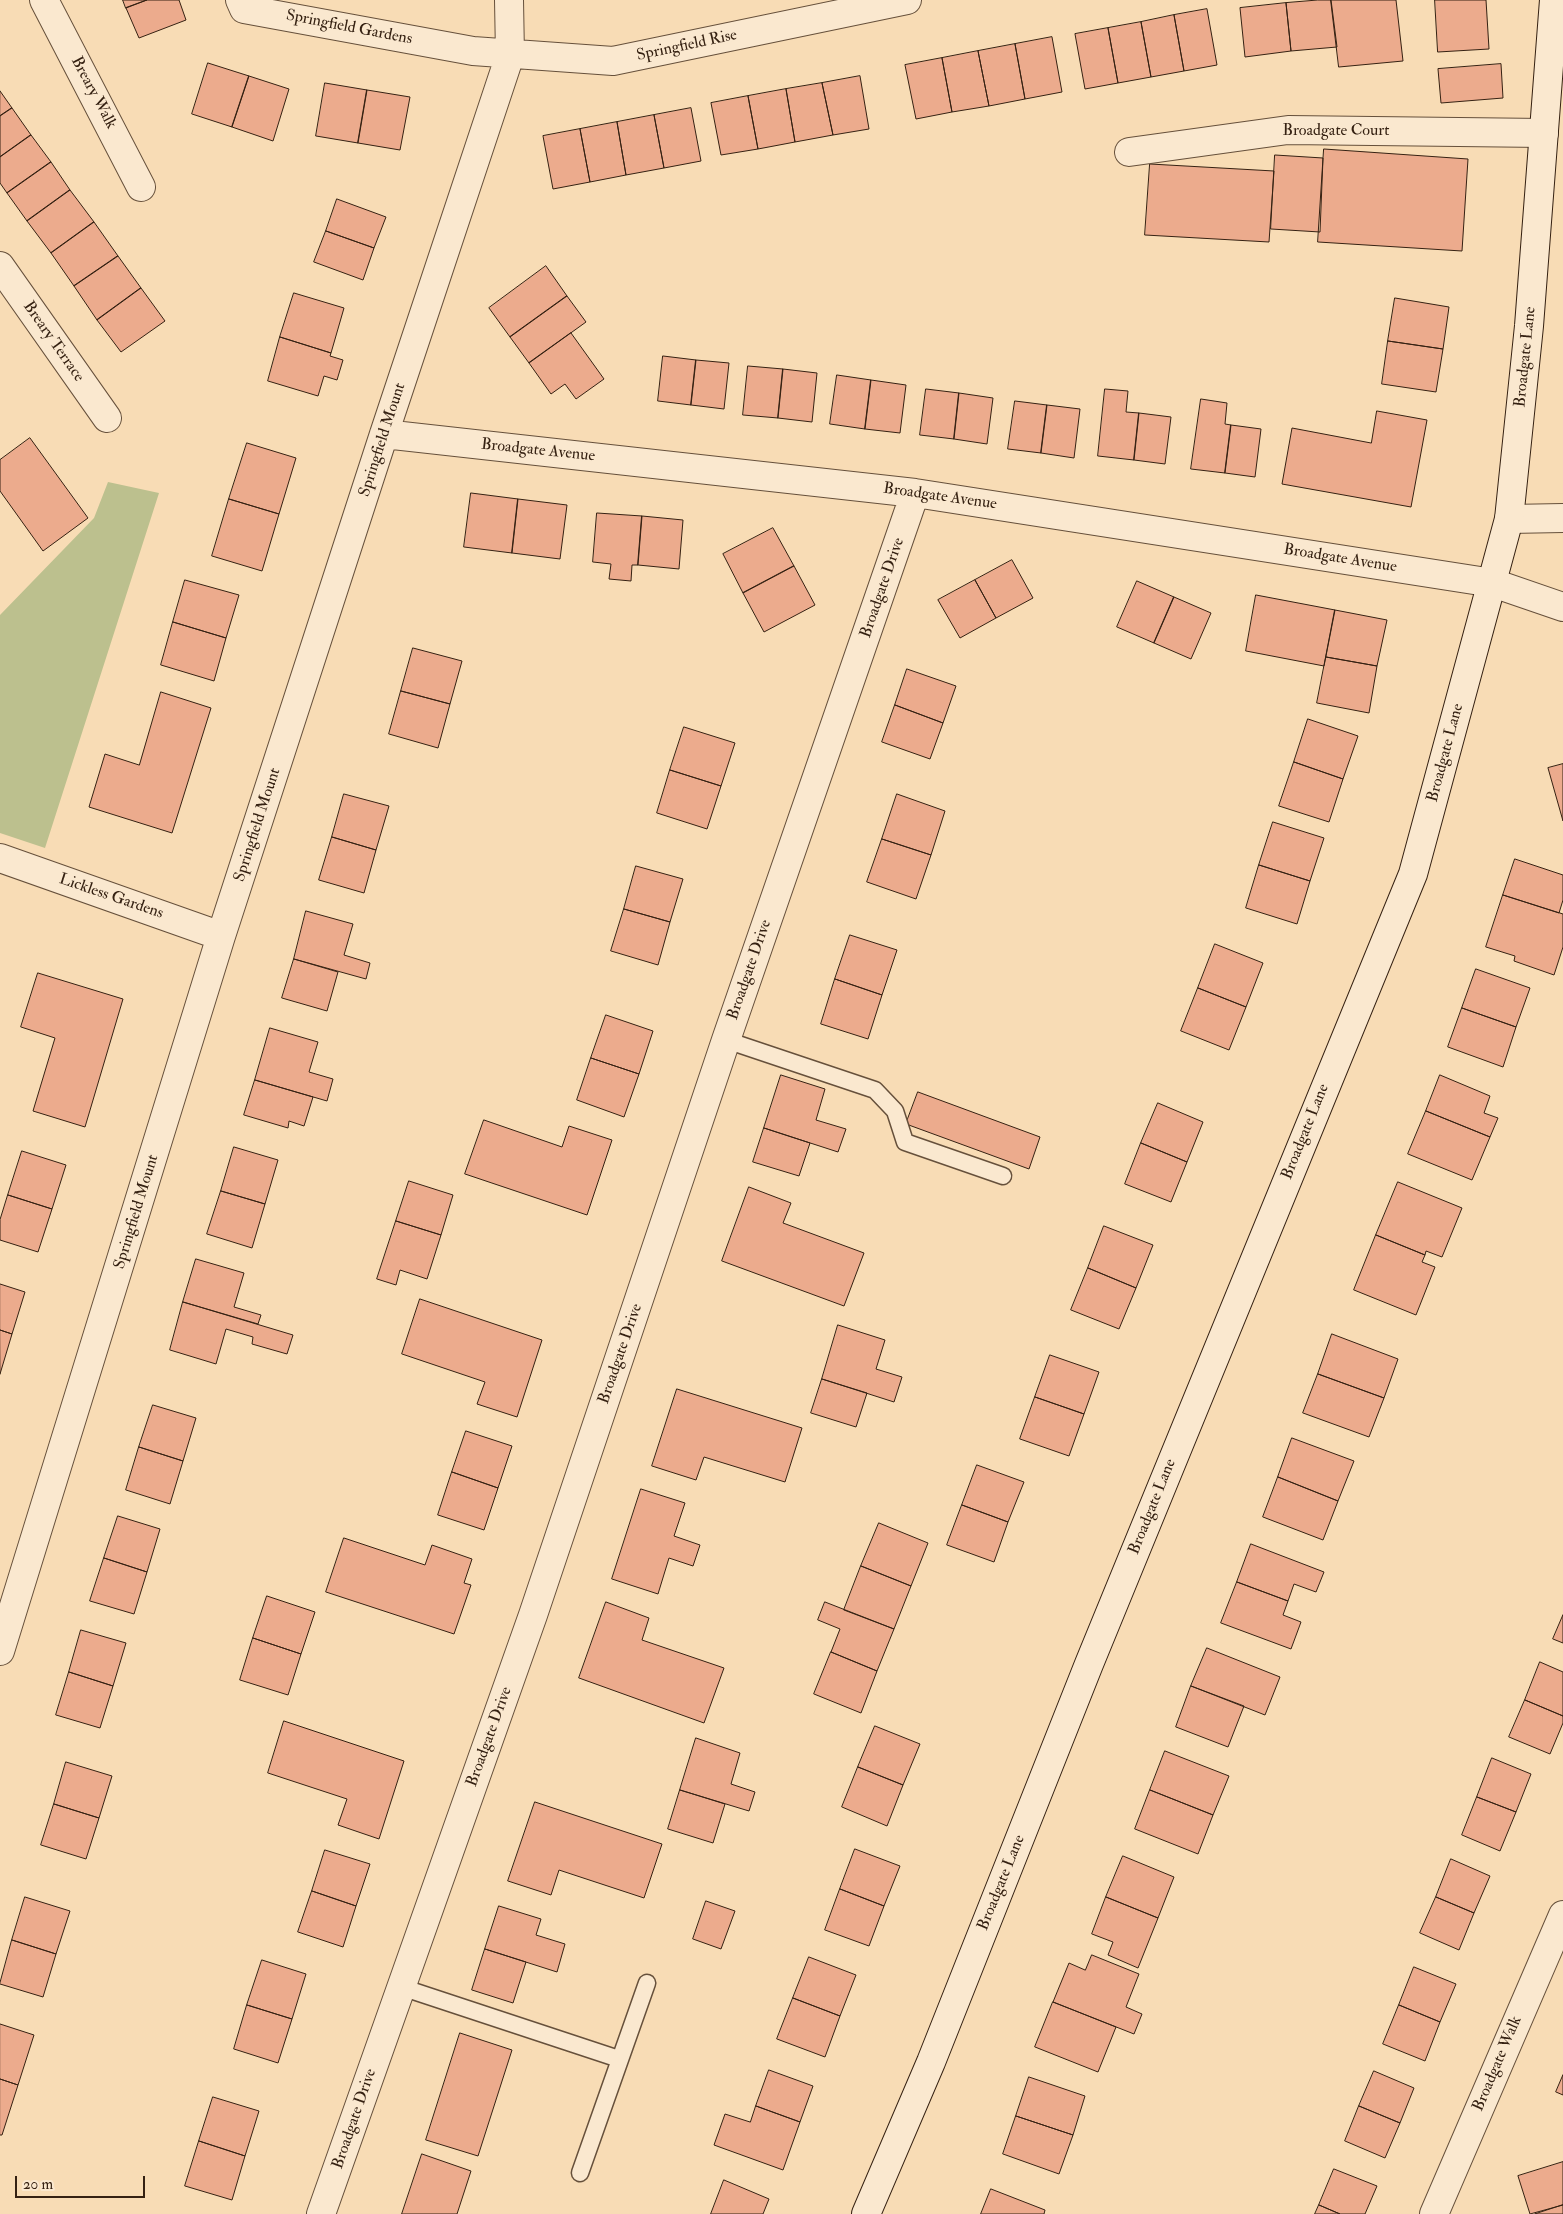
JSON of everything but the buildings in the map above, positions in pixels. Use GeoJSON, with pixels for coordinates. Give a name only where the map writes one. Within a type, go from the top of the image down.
{"type":"FeatureCollection","features":[{"type":"Feature","properties":{"kind":"street","name":"Breary Walk"},"geometry":{"type":"LineString","coordinates":[[44,0],[142,187]]}},
{"type":"Feature","properties":{"kind":"street","name":"Springfield Gardens"},"geometry":{"type":"LineString","coordinates":[[240,0],[244,9],[464,50]]}},
{"type":"Feature","properties":{"kind":"street","name":"Springfield Mount"},"geometry":{"type":"LineString","coordinates":[[0,1651],[221,936],[384,434],[510,55],[509,0]]}},
{"type":"Feature","properties":{"kind":"street","name":"Springfield Rise"},"geometry":{"type":"LineString","coordinates":[[464,50],[510,55],[614,61],[907,0]]}},
{"type":"Feature","properties":{"kind":"street","name":"Broadgate Lane"},"geometry":{"type":"LineString","coordinates":[[866,2214],[930,2062],[1093,1655],[1413,874],[1493,582],[1508,519],[1529,326],[1554,0]]}},
{"type":"Feature","properties":{"kind":"street","name":"Broadgate Court"},"geometry":{"type":"LineString","coordinates":[[1130,152],[1288,130],[1544,133]]}},
{"type":"Feature","properties":{"kind":"street","name":"Breary Terrace"},"geometry":{"type":"LineString","coordinates":[[0,266],[107,418]]}},
{"type":"Feature","properties":{"kind":"street","name":"Broadgate Avenue"},"geometry":{"type":"LineString","coordinates":[[384,434],[915,493],[1493,582],[1563,607]]}},
{"type":"Feature","properties":{"kind":"street","name":"Broadgate Drive"},"geometry":{"type":"LineString","coordinates":[[321,2214],[534,1615],[726,1040],[915,493]]}},
{"type":"Feature","properties":{"kind":"street"},"geometry":{"type":"LineString","coordinates":[[1508,519],[1563,518]]}},
{"type":"Feature","properties":{"kind":"street","name":"Lickless Gardens"},"geometry":{"type":"LineString","coordinates":[[0,858],[221,936]]}},
{"type":"Feature","properties":{"kind":"street","name":"Broadgate Walk"},"geometry":{"type":"LineString","coordinates":[[1434,2214],[1563,1914]]}},
{"type":"Feature","properties":{"kind":"lane"},"geometry":{"type":"LineString","coordinates":[[726,1040],[875,1090],[895,1112],[905,1142],[1003,1176]]}},
{"type":"Feature","properties":{"kind":"lane"},"geometry":{"type":"LineString","coordinates":[[580,2173],[647,1983]]}},
{"type":"Feature","properties":{"kind":"lane"},"geometry":{"type":"LineString","coordinates":[[401,1987],[619,2058]]}},
{"type":"Feature","properties":{"kind":"green space"},"geometry":{"type":"Polygon","coordinates":[[[108,482],[159,493],[45,848],[0,833],[0,615],[94,518],[108,482]]]}}]}
